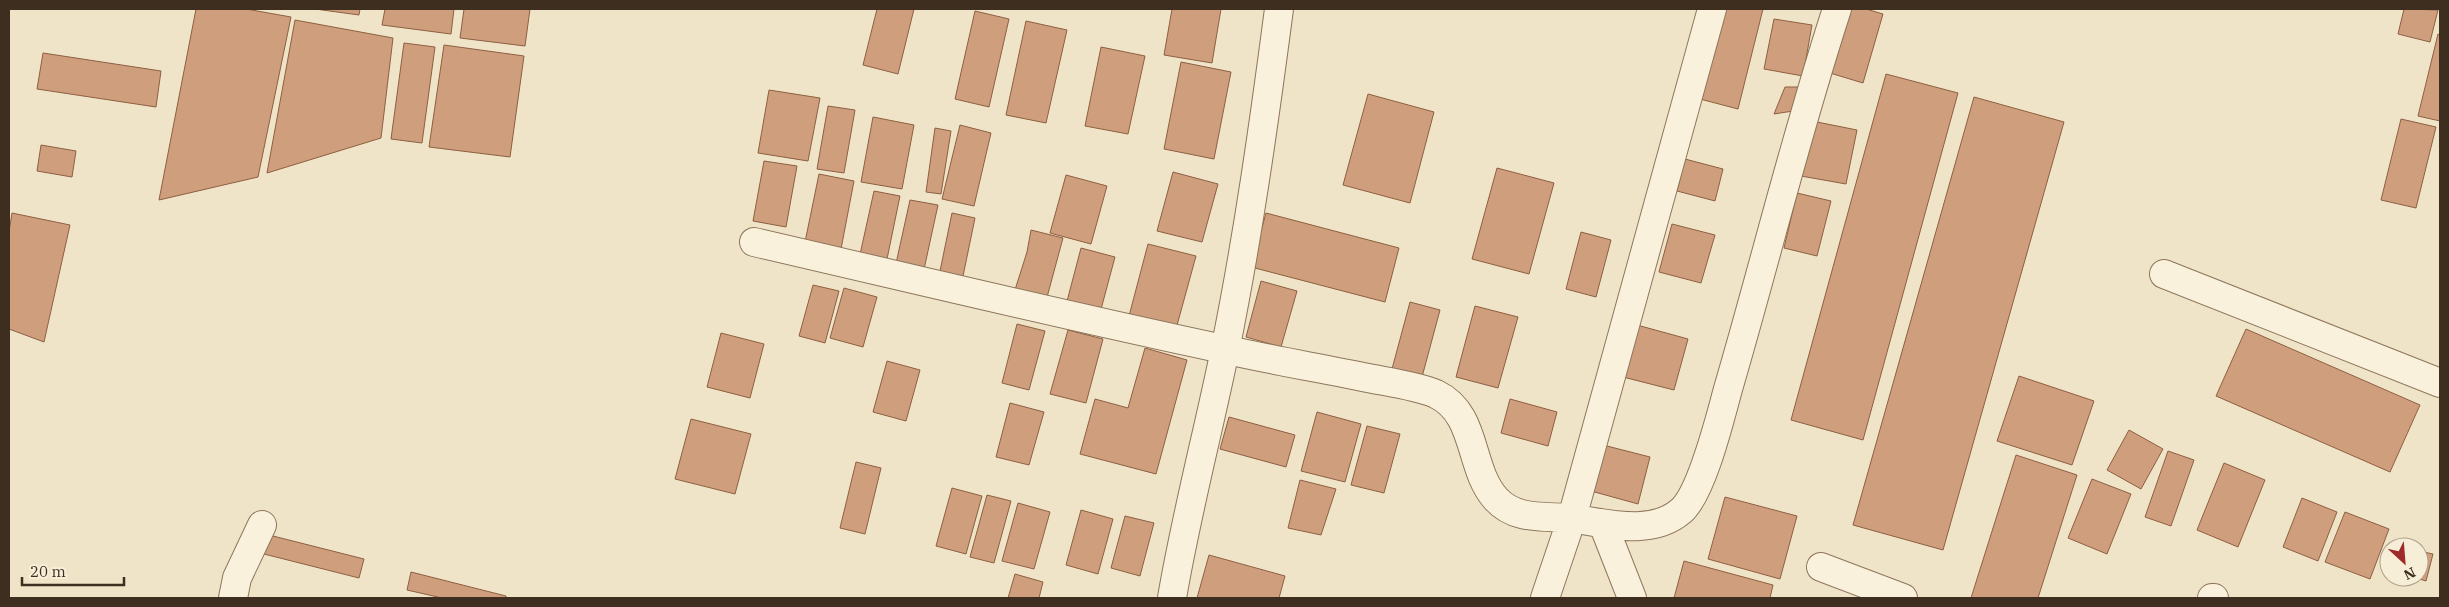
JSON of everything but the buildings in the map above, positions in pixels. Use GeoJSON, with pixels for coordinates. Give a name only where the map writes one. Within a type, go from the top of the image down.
{"type":"FeatureCollection","features":[{"type":"Feature","properties":{"kind":"street"},"geometry":{"type":"LineString","coordinates":[[1172,598],[1180,550],[1225,350],[1257,176],[1279,9]]}},
{"type":"Feature","properties":{"kind":"street"},"geometry":{"type":"LineString","coordinates":[[1545,598],[1572,518],[1712,9]]}},
{"type":"Feature","properties":{"kind":"street"},"geometry":{"type":"LineString","coordinates":[[754,242],[1225,350],[1378,380],[1435,394],[1454,406],[1466,426],[1477,463],[1490,493],[1500,504],[1513,512],[1536,518],[1572,518],[1603,524],[1630,526],[1661,523],[1682,510],[1695,490],[1724,402],[1761,277],[1817,70],[1837,9]]}},
{"type":"Feature","properties":{"kind":"street"},"geometry":{"type":"LineString","coordinates":[[2164,274],[2440,383]]}},
{"type":"Feature","properties":{"kind":"street"},"geometry":{"type":"LineString","coordinates":[[1603,524],[1632,598]]}},
{"type":"Feature","properties":{"kind":"street"},"geometry":{"type":"LineString","coordinates":[[233,598],[238,578],[262,525]]}},
{"type":"Feature","properties":{"kind":"street"},"geometry":{"type":"LineString","coordinates":[[1821,567],[1903,598]]}}]}
